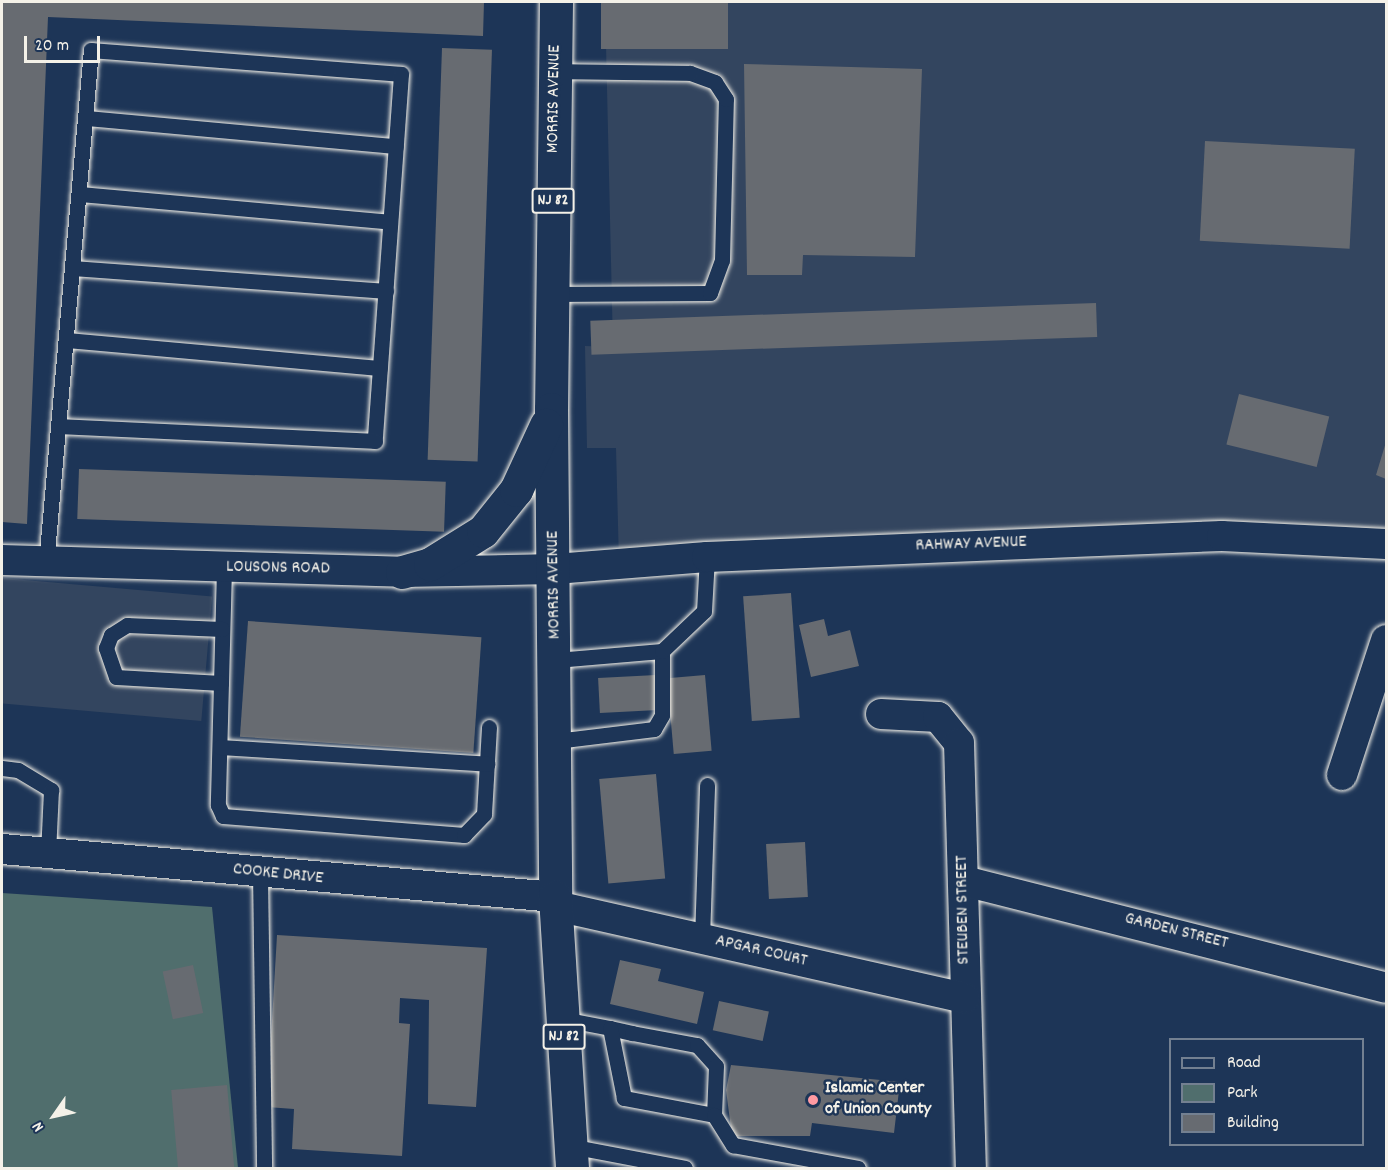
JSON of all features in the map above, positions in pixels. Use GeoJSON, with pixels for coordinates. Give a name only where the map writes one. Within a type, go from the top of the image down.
{"type":"FeatureCollection","features":[{"type":"Feature","properties":{"kind":"main road","name":"MORRIS AVENUE"},"geometry":{"type":"LineString","coordinates":[[556,2],[551,410],[556,660],[556,901],[571,1157]]}},
{"type":"Feature","properties":{"kind":"main road"},"geometry":{"type":"LineString","coordinates":[[402,572],[430,564],[483,531],[532,462],[551,410]]}},
{"type":"Feature","properties":{"kind":"street","name":"RAHWAY AVENUE"},"geometry":{"type":"LineString","coordinates":[[555,570],[707,557],[1222,536],[1386,544]]}},
{"type":"Feature","properties":{"kind":"street","name":"LOUSONS ROAD"},"geometry":{"type":"LineString","coordinates":[[2,560],[46,564],[402,572],[555,570]]}},
{"type":"Feature","properties":{"kind":"street"},"geometry":{"type":"LineString","coordinates":[[1342,775],[1386,640]]}},
{"type":"Feature","properties":{"kind":"street","name":"STEUBEN STREET"},"geometry":{"type":"LineString","coordinates":[[881,714],[938,717],[952,729],[961,766],[971,1168]]}},
{"type":"Feature","properties":{"kind":"street","name":"COOKE DRIVE"},"geometry":{"type":"LineString","coordinates":[[2,849],[556,901]]}},
{"type":"Feature","properties":{"kind":"street","name":"GARDEN STREET"},"geometry":{"type":"LineString","coordinates":[[964,881],[1386,988]]}},
{"type":"Feature","properties":{"kind":"street","name":"APGAR COURT"},"geometry":{"type":"LineString","coordinates":[[556,901],[702,939],[966,999]]}},
{"type":"Feature","properties":{"kind":"lane"},"geometry":{"type":"LineString","coordinates":[[46,564],[91,50],[401,74],[375,441],[59,426]]}},
{"type":"Feature","properties":{"kind":"lane"},"geometry":{"type":"LineString","coordinates":[[552,294],[710,293],[722,260],[726,99],[716,82],[690,73],[555,71]]}},
{"type":"Feature","properties":{"kind":"lane"},"geometry":{"type":"LineString","coordinates":[[86,118],[396,146]]}},
{"type":"Feature","properties":{"kind":"lane"},"geometry":{"type":"LineString","coordinates":[[79,194],[390,222]]}},
{"type":"Feature","properties":{"kind":"lane"},"geometry":{"type":"LineString","coordinates":[[73,268],[386,291]]}},
{"type":"Feature","properties":{"kind":"lane"},"geometry":{"type":"LineString","coordinates":[[66,340],[380,368]]}},
{"type":"Feature","properties":{"kind":"lane"},"geometry":{"type":"LineString","coordinates":[[556,660],[662,651],[704,611],[707,557]]}},
{"type":"Feature","properties":{"kind":"lane"},"geometry":{"type":"LineString","coordinates":[[224,568],[218,805],[223,816],[446,837],[464,835],[480,821],[489,727]]}},
{"type":"Feature","properties":{"kind":"lane"},"geometry":{"type":"LineString","coordinates":[[221,683],[116,677],[106,648],[111,635],[127,625],[222,629]]}},
{"type":"Feature","properties":{"kind":"lane"},"geometry":{"type":"LineString","coordinates":[[556,741],[654,729],[662,715],[662,651]]}},
{"type":"Feature","properties":{"kind":"lane"},"geometry":{"type":"LineString","coordinates":[[220,747],[487,764]]}},
{"type":"Feature","properties":{"kind":"lane"},"geometry":{"type":"LineString","coordinates":[[2,768],[18,770],[51,790],[48,853]]}},
{"type":"Feature","properties":{"kind":"lane"},"geometry":{"type":"LineString","coordinates":[[702,939],[707,785]]}},
{"type":"Feature","properties":{"kind":"lane"},"geometry":{"type":"LineString","coordinates":[[260,874],[264,1168]]}},
{"type":"Feature","properties":{"kind":"lane"},"geometry":{"type":"LineString","coordinates":[[563,1019],[697,1045],[716,1066],[714,1115],[733,1145],[858,1168]]}},
{"type":"Feature","properties":{"kind":"lane"},"geometry":{"type":"LineString","coordinates":[[610,1028],[624,1098],[714,1115]]}},
{"type":"Feature","properties":{"kind":"lane"},"geometry":{"type":"LineString","coordinates":[[571,1157],[685,1168]]}},
{"type":"Feature","properties":{"kind":"shaded area"},"geometry":{"type":"Polygon","coordinates":[[[605,2],[1386,2],[1386,547],[619,563],[616,448],[587,448],[585,346],[613,347],[605,2]]]}},
{"type":"Feature","properties":{"kind":"shaded area"},"geometry":{"type":"Polygon","coordinates":[[[2,578],[212,596],[201,721],[2,703],[2,578]]]}},
{"type":"Feature","properties":{"kind":"green space"},"geometry":{"type":"Polygon","coordinates":[[[2,893],[212,907],[238,1168],[2,1168],[2,893]]]}},
{"type":"Feature","properties":{"kind":"building"},"geometry":{"type":"Polygon","coordinates":[[[2,2],[484,2],[483,36],[48,17],[27,524],[2,522],[2,2]]]}},
{"type":"Feature","properties":{"kind":"building"},"geometry":{"type":"Polygon","coordinates":[[[601,2],[728,2],[728,49],[601,49],[601,2]]]}},
{"type":"Feature","properties":{"kind":"building"},"geometry":{"type":"Polygon","coordinates":[[[442,48],[492,50],[478,461],[428,460],[442,48]]]}},
{"type":"Feature","properties":{"kind":"building"},"geometry":{"type":"Polygon","coordinates":[[[744,64],[922,69],[915,257],[803,255],[802,275],[747,275],[744,64]]]}},
{"type":"Feature","properties":{"kind":"building"},"geometry":{"type":"Polygon","coordinates":[[[1205,141],[1355,149],[1350,249],[1200,241],[1205,141]]]}},
{"type":"Feature","properties":{"kind":"building"},"geometry":{"type":"Polygon","coordinates":[[[1096,303],[1097,337],[591,355],[590,321],[1096,303]]]}},
{"type":"Feature","properties":{"kind":"building"},"geometry":{"type":"Polygon","coordinates":[[[1239,394],[1329,416],[1317,467],[1226,444],[1239,394]]]}},
{"type":"Feature","properties":{"kind":"building"},"geometry":{"type":"Polygon","coordinates":[[[1386,442],[1386,479],[1376,475],[1386,442]]]}},
{"type":"Feature","properties":{"kind":"building"},"geometry":{"type":"Polygon","coordinates":[[[79,469],[446,482],[444,532],[77,519],[79,469]]]}},
{"type":"Feature","properties":{"kind":"building"},"geometry":{"type":"Polygon","coordinates":[[[791,593],[800,718],[752,721],[743,596],[791,593]]]}},
{"type":"Feature","properties":{"kind":"building"},"geometry":{"type":"Polygon","coordinates":[[[824,619],[828,636],[850,630],[859,666],[811,677],[799,625],[824,619]]]}},
{"type":"Feature","properties":{"kind":"building"},"geometry":{"type":"Polygon","coordinates":[[[248,621],[481,637],[473,753],[240,737],[248,621]]]}},
{"type":"Feature","properties":{"kind":"building"},"geometry":{"type":"Polygon","coordinates":[[[656,675],[658,710],[600,713],[598,678],[656,675]]]}},
{"type":"Feature","properties":{"kind":"building"},"geometry":{"type":"Polygon","coordinates":[[[705,675],[712,751],[674,754],[667,678],[705,675]]]}},
{"type":"Feature","properties":{"kind":"building"},"geometry":{"type":"Polygon","coordinates":[[[656,774],[665,879],[608,884],[599,779],[656,774]]]}},
{"type":"Feature","properties":{"kind":"building"},"geometry":{"type":"Polygon","coordinates":[[[805,842],[808,897],[769,899],[766,844],[805,842]]]}},
{"type":"Feature","properties":{"kind":"building"},"geometry":{"type":"Polygon","coordinates":[[[277,935],[487,948],[476,1107],[428,1104],[429,1000],[400,998],[399,1023],[410,1024],[402,1156],[292,1149],[294,1109],[267,1107],[277,935]]]}},
{"type":"Feature","properties":{"kind":"building"},"geometry":{"type":"Polygon","coordinates":[[[620,960],[661,969],[658,981],[704,992],[697,1024],[610,1004],[620,960]]]}},
{"type":"Feature","properties":{"kind":"building"},"geometry":{"type":"Polygon","coordinates":[[[193,965],[203,1013],[173,1019],[163,971],[193,965]]]}},
{"type":"Feature","properties":{"kind":"building"},"geometry":{"type":"Polygon","coordinates":[[[719,1001],[769,1012],[763,1041],[713,1030],[719,1001]]]}},
{"type":"Feature","properties":{"kind":"building","name":"Islamic Center of Union County"},"geometry":{"type":"Polygon","coordinates":[[[731,1065],[900,1082],[894,1133],[812,1123],[810,1136],[732,1136],[726,1090],[731,1065]]]}},
{"type":"Feature","properties":{"kind":"building"},"geometry":{"type":"Polygon","coordinates":[[[227,1085],[234,1168],[178,1168],[171,1090],[227,1085]]]}},
{"type":"Feature","properties":{"kind":"place","name":"Islamic Center of Union County"},"geometry":{"type":"Point","coordinates":[813,1100]}}]}
